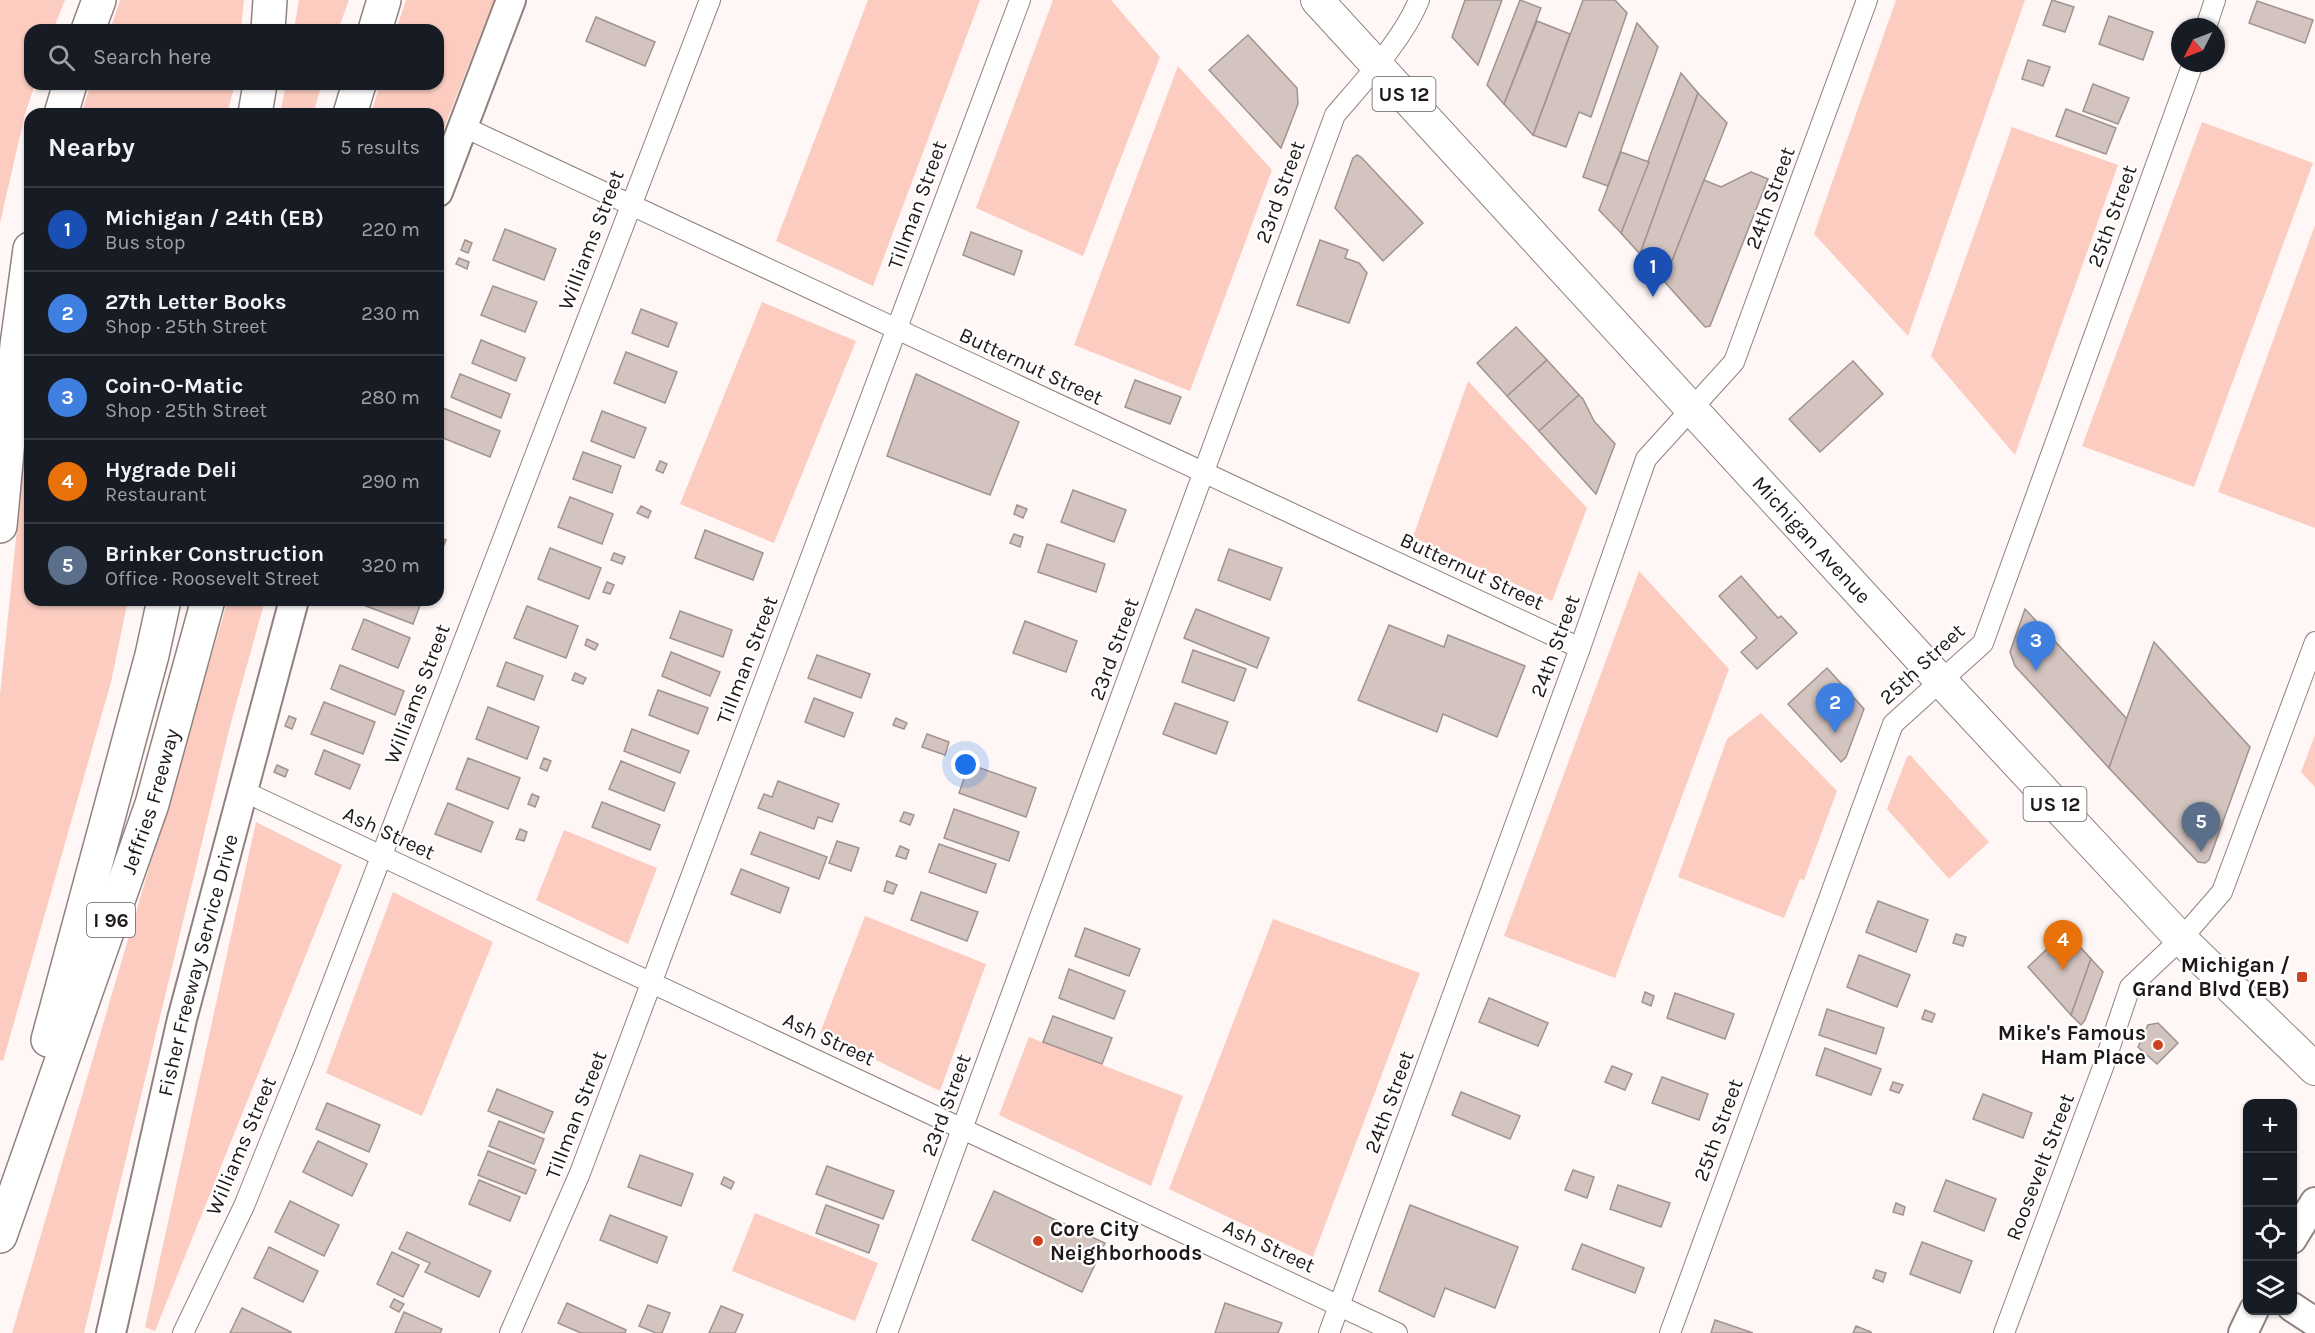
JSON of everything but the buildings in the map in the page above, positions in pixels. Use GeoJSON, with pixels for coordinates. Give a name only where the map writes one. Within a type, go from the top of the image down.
{"type":"FeatureCollection","features":[{"type":"Feature","properties":{"kind":"highway"},"geometry":{"type":"LineString","coordinates":[[90,24],[99,0]]}},
{"type":"Feature","properties":{"kind":"highway"},"geometry":{"type":"LineString","coordinates":[[268,24],[270,0]]}},
{"type":"Feature","properties":{"kind":"highway"},"geometry":{"type":"LineString","coordinates":[[377,24],[384,0]]}},
{"type":"Feature","properties":{"kind":"highway"},"geometry":{"type":"LineString","coordinates":[[63,108],[68,90]]}},
{"type":"Feature","properties":{"kind":"highway"},"geometry":{"type":"LineString","coordinates":[[256,108],[259,90]]}},
{"type":"Feature","properties":{"kind":"highway"},"geometry":{"type":"LineString","coordinates":[[352,108],[357,90]]}},
{"type":"Feature","properties":{"kind":"highway"},"geometry":{"type":"LineString","coordinates":[[0,526],[24,293]]}},
{"type":"Feature","properties":{"kind":"highway"},"geometry":{"type":"LineString","coordinates":[[0,1218],[149,666],[163,606]]}},
{"type":"Feature","properties":{"kind":"highway","name":"Jeffries Freeway"},"geometry":{"type":"LineString","coordinates":[[0,1236],[152,804],[206,606]]}},
{"type":"Feature","properties":{"kind":"main road","name":"Michigan Avenue"},"geometry":{"type":"LineString","coordinates":[[1317,0],[1940,681],[2181,939],[2315,1069]]}},
{"type":"Feature","properties":{"kind":"street"},"geometry":{"type":"LineString","coordinates":[[444,176],[511,0]]}},
{"type":"Feature","properties":{"kind":"street","name":"Williams Street"},"geometry":{"type":"LineString","coordinates":[[183,1333],[248,1196],[710,0]]}},
{"type":"Feature","properties":{"kind":"street","name":"Tillman Street"},"geometry":{"type":"LineString","coordinates":[[510,1333],[580,1173],[1020,0]]}},
{"type":"Feature","properties":{"kind":"street","name":"23rd Street"},"geometry":{"type":"LineString","coordinates":[[887,1333],[1335,115],[1377,65],[1414,13],[1419,0]]}},
{"type":"Feature","properties":{"kind":"street","name":"24th Street"},"geometry":{"type":"LineString","coordinates":[[1329,1333],[1580,648],[1646,459],[1734,363],[1867,0]]}},
{"type":"Feature","properties":{"kind":"street"},"geometry":{"type":"LineString","coordinates":[[2209,18],[2216,0]]}},
{"type":"Feature","properties":{"kind":"street","name":"25th Street"},"geometry":{"type":"LineString","coordinates":[[1670,1333],[1893,724],[1983,643],[2190,72]]}},
{"type":"Feature","properties":{"kind":"street","name":"Butternut Street"},"geometry":{"type":"LineString","coordinates":[[462,126],[1580,648]]}},
{"type":"Feature","properties":{"kind":"street","name":"Fisher Freeway Service Drive"},"geometry":{"type":"LineString","coordinates":[[111,1333],[182,1019],[292,606]]}},
{"type":"Feature","properties":{"kind":"street","name":"Roosevelt Street"},"geometry":{"type":"LineString","coordinates":[[2004,1333],[2103,1067],[2130,987],[2181,939],[2222,892],[2315,642]]}},
{"type":"Feature","properties":{"kind":"street","name":"Ash Street"},"geometry":{"type":"LineString","coordinates":[[242,790],[1396,1333]]}},
{"type":"Feature","properties":{"kind":"street"},"geometry":{"type":"LineString","coordinates":[[2297,1231],[2315,1202]]}},
{"type":"Feature","properties":{"kind":"street"},"geometry":{"type":"LineString","coordinates":[[2297,1310],[2315,1322]]}},
{"type":"Feature","properties":{"kind":"street"},"geometry":{"type":"LineString","coordinates":[[2243,1333],[2252,1315]]}},
{"type":"Feature","properties":{"kind":"shaded area"},"geometry":{"type":"Polygon","coordinates":[[[0,0],[65,0],[55,24],[24,24],[24,90],[33,90],[27,108],[24,108],[24,118],[0,223],[0,0]]]}},
{"type":"Feature","properties":{"kind":"shaded area"},"geometry":{"type":"Polygon","coordinates":[[[120,0],[244,0],[242,24],[112,24],[120,0]]]}},
{"type":"Feature","properties":{"kind":"shaded area"},"geometry":{"type":"Polygon","coordinates":[[[299,0],[349,0],[340,24],[295,24],[299,0]]]}},
{"type":"Feature","properties":{"kind":"shaded area"},"geometry":{"type":"Polygon","coordinates":[[[406,0],[494,0],[444,128],[444,108],[373,108],[378,90],[444,90],[444,24],[398,24],[406,0]]]}},
{"type":"Feature","properties":{"kind":"shaded area"},"geometry":{"type":"Polygon","coordinates":[[[868,0],[980,0],[873,286],[776,241],[868,0]]]}},
{"type":"Feature","properties":{"kind":"shaded area"},"geometry":{"type":"Polygon","coordinates":[[[1053,0],[1111,0],[1160,57],[1083,256],[976,208],[1053,0]]]}},
{"type":"Feature","properties":{"kind":"shaded area"},"geometry":{"type":"Polygon","coordinates":[[[1896,0],[2025,0],[1908,336],[1814,234],[1896,0]]]}},
{"type":"Feature","properties":{"kind":"shaded area"},"geometry":{"type":"Polygon","coordinates":[[[1178,66],[1272,170],[1190,391],[1074,345],[1178,66]]]}},
{"type":"Feature","properties":{"kind":"shaded area"},"geometry":{"type":"Polygon","coordinates":[[[89,90],[233,90],[229,108],[83,108],[89,90]]]}},
{"type":"Feature","properties":{"kind":"shaded area"},"geometry":{"type":"Polygon","coordinates":[[[285,90],[320,90],[315,108],[281,108],[285,90]]]}},
{"type":"Feature","properties":{"kind":"shaded area"},"geometry":{"type":"Polygon","coordinates":[[[2202,122],[2313,163],[2194,487],[2082,446],[2202,122]]]}},
{"type":"Feature","properties":{"kind":"shaded area"},"geometry":{"type":"Polygon","coordinates":[[[2012,127],[2118,165],[2015,455],[1931,356],[2012,127]]]}},
{"type":"Feature","properties":{"kind":"shaded area"},"geometry":{"type":"Polygon","coordinates":[[[2315,225],[2315,528],[2218,492],[2315,225]]]}},
{"type":"Feature","properties":{"kind":"shaded area"},"geometry":{"type":"Polygon","coordinates":[[[762,302],[856,341],[774,543],[680,504],[762,302]]]}},
{"type":"Feature","properties":{"kind":"shaded area"},"geometry":{"type":"Polygon","coordinates":[[[1468,381],[1587,508],[1552,601],[1413,537],[1468,381]]]}},
{"type":"Feature","properties":{"kind":"shaded area"},"geometry":{"type":"Polygon","coordinates":[[[24,459],[24,606],[127,606],[111,682],[3,1061],[0,1060],[0,695],[24,459]]]}},
{"type":"Feature","properties":{"kind":"shaded area"},"geometry":{"type":"Polygon","coordinates":[[[1639,571],[1729,669],[1615,978],[1504,936],[1639,571]]]}},
{"type":"Feature","properties":{"kind":"shaded area"},"geometry":{"type":"Polygon","coordinates":[[[226,606],[263,606],[229,730],[84,1333],[12,1333],[226,606]]]}},
{"type":"Feature","properties":{"kind":"shaded area"},"geometry":{"type":"Polygon","coordinates":[[[1761,713],[1837,791],[1804,880],[1800,879],[1784,918],[1678,877],[1727,739],[1761,713]]]}},
{"type":"Feature","properties":{"kind":"shaded area"},"geometry":{"type":"Polygon","coordinates":[[[2315,735],[2315,787],[2301,772],[2315,735]]]}},
{"type":"Feature","properties":{"kind":"shaded area"},"geometry":{"type":"Polygon","coordinates":[[[1910,755],[1989,842],[1949,879],[1887,809],[1907,757],[1910,755]]]}},
{"type":"Feature","properties":{"kind":"shaded area"},"geometry":{"type":"Polygon","coordinates":[[[256,822],[342,865],[155,1331],[145,1327],[256,822]]]}},
{"type":"Feature","properties":{"kind":"shaded area"},"geometry":{"type":"Polygon","coordinates":[[[564,830],[657,868],[628,944],[536,900],[564,830]]]}},
{"type":"Feature","properties":{"kind":"shaded area"},"geometry":{"type":"Polygon","coordinates":[[[393,892],[493,942],[422,1116],[326,1073],[393,892]]]}},
{"type":"Feature","properties":{"kind":"shaded area"},"geometry":{"type":"Polygon","coordinates":[[[865,916],[986,964],[940,1091],[820,1033],[865,916]]]}},
{"type":"Feature","properties":{"kind":"shaded area"},"geometry":{"type":"Polygon","coordinates":[[[1273,919],[1420,973],[1313,1257],[1169,1189],[1273,919]]]}},
{"type":"Feature","properties":{"kind":"shaded area"},"geometry":{"type":"Polygon","coordinates":[[[1029,1037],[1183,1096],[1151,1186],[999,1115],[1029,1037]]]}},
{"type":"Feature","properties":{"kind":"shaded area"},"geometry":{"type":"Polygon","coordinates":[[[755,1213],[878,1263],[855,1321],[732,1271],[755,1213]]]}},
{"type":"Feature","properties":{"kind":"place","name":"Michigan / 24th (EB)"},"geometry":{"type":"Point","coordinates":[1653,297]}},
{"type":"Feature","properties":{"kind":"place","name":"Coin-O-Matic"},"geometry":{"type":"Point","coordinates":[2036,671]}},
{"type":"Feature","properties":{"kind":"place","name":"27th Letter Books"},"geometry":{"type":"Point","coordinates":[1835,733]}},
{"type":"Feature","properties":{"kind":"place","name":"Brinker Construction"},"geometry":{"type":"Point","coordinates":[2201,852]}},
{"type":"Feature","properties":{"kind":"place","name":"Hygrade Deli"},"geometry":{"type":"Point","coordinates":[2063,970]}},
{"type":"Feature","properties":{"kind":"place","name":"Michigan / Grand Blvd (EB)"},"geometry":{"type":"Point","coordinates":[2302,977]}},
{"type":"Feature","properties":{"kind":"place","name":"Mike's Famous Ham Place"},"geometry":{"type":"Point","coordinates":[2158,1045]}},
{"type":"Feature","properties":{"kind":"place","name":"Core City Neighborhoods"},"geometry":{"type":"Point","coordinates":[1038,1241]}}]}
